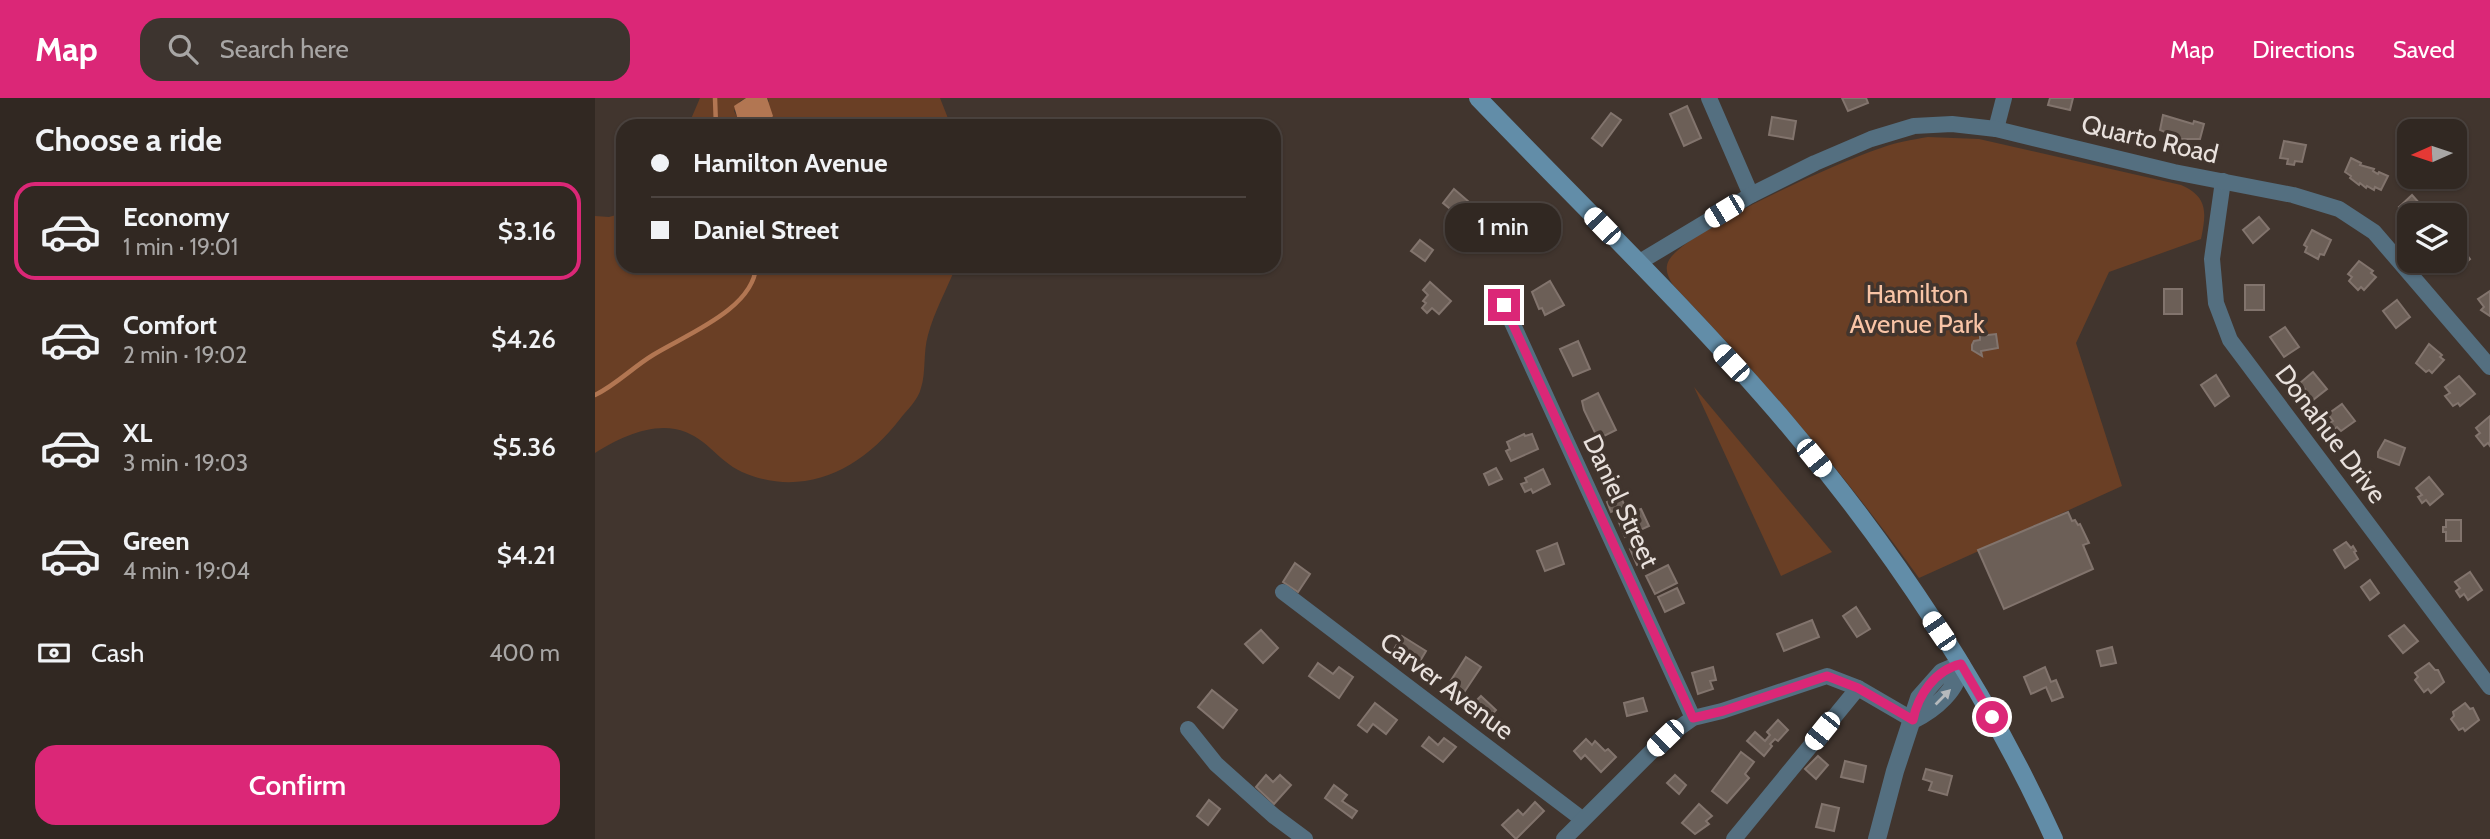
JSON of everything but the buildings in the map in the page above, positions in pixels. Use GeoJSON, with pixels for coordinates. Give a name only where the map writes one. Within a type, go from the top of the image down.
{"type":"FeatureCollection","features":[{"type":"Feature","properties":{"kind":"main road"},"geometry":{"type":"LineString","coordinates":[[1478,98],[1749,381],[1804,445],[1878,541],[1961,664],[2018,765],[2054,839]]}},
{"type":"Feature","properties":{"kind":"street"},"geometry":{"type":"LineString","coordinates":[[1709,98],[1751,194]]}},
{"type":"Feature","properties":{"kind":"street"},"geometry":{"type":"LineString","coordinates":[[1996,129],[2004,98]]}},
{"type":"Feature","properties":{"kind":"street","name":"Quarto Road"},"geometry":{"type":"LineString","coordinates":[[1638,263],[1751,194],[1860,144],[1914,127],[1952,124],[1996,129],[2174,172],[2293,195],[2339,209],[2374,232],[2490,366]]}},
{"type":"Feature","properties":{"kind":"street","name":"Donahue Drive"},"geometry":{"type":"LineString","coordinates":[[2223,181],[2212,259],[2216,303],[2230,340],[2490,687]]}},
{"type":"Feature","properties":{"kind":"street","name":"Daniel Street"},"geometry":{"type":"LineString","coordinates":[[1504,305],[1693,718]]}},
{"type":"Feature","properties":{"kind":"street","name":"Carver Avenue"},"geometry":{"type":"LineString","coordinates":[[1283,592],[1581,819]]}},
{"type":"Feature","properties":{"kind":"street"},"geometry":{"type":"LineString","coordinates":[[1877,839],[1916,706],[1923,692],[1942,672],[1961,664]]}},
{"type":"Feature","properties":{"kind":"street"},"geometry":{"type":"LineString","coordinates":[[1564,839],[1581,819],[1665,738],[1693,718],[1723,711],[1827,676],[1858,688],[1913,720]]}},
{"type":"Feature","properties":{"kind":"street"},"geometry":{"type":"LineString","coordinates":[[1734,839],[1858,688]]}},
{"type":"Feature","properties":{"kind":"street"},"geometry":{"type":"LineString","coordinates":[[1188,729],[1216,764],[1274,816],[1305,839]]}},
{"type":"Feature","properties":{"kind":"green space"},"geometry":{"type":"Polygon","coordinates":[[[700,98],[746,98],[740,101],[734,111],[738,119],[691,119],[700,98]]]}},
{"type":"Feature","properties":{"kind":"green space"},"geometry":{"type":"Polygon","coordinates":[[[767,98],[940,98],[948,119],[751,119],[769,101],[767,98]]]}},
{"type":"Feature","properties":{"kind":"green space","name":"Hamilton Avenue Park"},"geometry":{"type":"Polygon","coordinates":[[[1928,137],[1979,139],[2181,185],[2197,195],[2201,201],[2204,222],[2201,239],[2109,272],[2076,343],[2122,486],[1919,578],[1801,427],[1673,285],[1667,267],[1669,260],[1682,247],[1705,231],[1767,197],[1861,155],[1892,144],[1928,137]]]}},
{"type":"Feature","properties":{"kind":"green space"},"geometry":{"type":"Polygon","coordinates":[[[616,215],[616,273],[953,273],[926,342],[923,382],[915,401],[885,437],[868,452],[850,465],[809,480],[765,480],[742,472],[703,442],[675,429],[644,431],[623,438],[595,453],[595,216],[616,215]]]}},
{"type":"Feature","properties":{"kind":"green space"},"geometry":{"type":"Polygon","coordinates":[[[1694,387],[1832,552],[1781,576],[1694,387]]]}},
{"type":"Feature","properties":{"kind":"shaded area"},"geometry":{"type":"Polygon","coordinates":[[[746,98],[767,98],[773,116],[770,119],[738,119],[734,106],[746,98]]]}},
{"type":"Feature","properties":{"kind":"waterway"},"geometry":{"type":"LineString","coordinates":[[715,98],[716,119]]}},
{"type":"Feature","properties":{"kind":"waterway"},"geometry":{"type":"LineString","coordinates":[[595,395],[653,355],[731,308],[744,295],[754,273]]}},
{"type":"Feature","properties":{"kind":"route"},"geometry":{"type":"LineString","coordinates":[[1504,305],[1693,718],[1723,711],[1827,676],[1858,688],[1913,720],[1923,692],[1942,672],[1961,664],[1992,717]]}}]}
